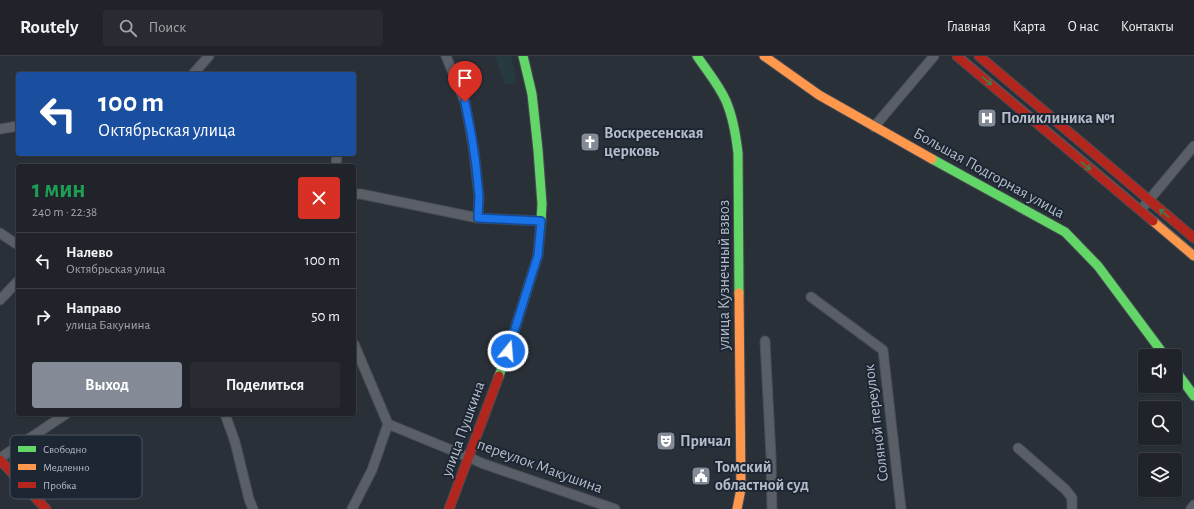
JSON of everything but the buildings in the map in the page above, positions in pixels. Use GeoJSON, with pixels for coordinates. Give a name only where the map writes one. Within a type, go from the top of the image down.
{"type":"FeatureCollection","features":[{"type":"Feature","properties":{"kind":"street"},"geometry":{"type":"LineString","coordinates":[[195,72],[209,56]]}},
{"type":"Feature","properties":{"kind":"street"},"geometry":{"type":"LineString","coordinates":[[446,56],[465,102],[474,152],[479,196],[478,218]]}},
{"type":"Feature","properties":{"kind":"street","name":"улица Пушкина"},"geometry":{"type":"LineString","coordinates":[[449,509],[508,351],[538,255],[542,204],[532,94],[523,56]]}},
{"type":"Feature","properties":{"kind":"street","name":"улица Кузнечный взвоз"},"geometry":{"type":"LineString","coordinates":[[697,56],[717,85],[726,102],[736,137],[738,172],[741,489],[738,507]]}},
{"type":"Feature","properties":{"kind":"street","name":"Большая Подгорная улица"},"geometry":{"type":"LineString","coordinates":[[764,56],[819,96],[1064,232],[1098,266],[1160,349]]}},
{"type":"Feature","properties":{"kind":"street"},"geometry":{"type":"LineString","coordinates":[[874,127],[934,56]]}},
{"type":"Feature","properties":{"kind":"street"},"geometry":{"type":"LineString","coordinates":[[958,56],[1194,256]]}},
{"type":"Feature","properties":{"kind":"street"},"geometry":{"type":"LineString","coordinates":[[979,56],[1194,238]]}},
{"type":"Feature","properties":{"kind":"street"},"geometry":{"type":"LineString","coordinates":[[0,129],[16,126]]}},
{"type":"Feature","properties":{"kind":"street"},"geometry":{"type":"LineString","coordinates":[[1140,211],[1194,146]]}},
{"type":"Feature","properties":{"kind":"street"},"geometry":{"type":"LineString","coordinates":[[356,194],[478,218],[541,221]]}},
{"type":"Feature","properties":{"kind":"street"},"geometry":{"type":"LineString","coordinates":[[0,233],[16,244]]}},
{"type":"Feature","properties":{"kind":"street"},"geometry":{"type":"LineString","coordinates":[[0,300],[16,283]]}},
{"type":"Feature","properties":{"kind":"street","name":"Соляной переулок"},"geometry":{"type":"LineString","coordinates":[[811,297],[882,350],[901,509]]}},
{"type":"Feature","properties":{"kind":"street"},"geometry":{"type":"LineString","coordinates":[[765,341],[771,456],[772,509]]}},
{"type":"Feature","properties":{"kind":"street"},"geometry":{"type":"LineString","coordinates":[[352,509],[372,470],[388,424],[356,349]]}},
{"type":"Feature","properties":{"kind":"street"},"geometry":{"type":"LineString","coordinates":[[1182,380],[1194,396]]}},
{"type":"Feature","properties":{"kind":"street"},"geometry":{"type":"LineString","coordinates":[[35,435],[63,416]]}},
{"type":"Feature","properties":{"kind":"street"},"geometry":{"type":"LineString","coordinates":[[226,416],[253,509]]}},
{"type":"Feature","properties":{"kind":"street","name":"переулок Макушина"},"geometry":{"type":"LineString","coordinates":[[388,424],[484,464],[615,509]]}},
{"type":"Feature","properties":{"kind":"street"},"geometry":{"type":"LineString","coordinates":[[1018,448],[1066,490],[1072,498],[1072,509]]}},
{"type":"Feature","properties":{"kind":"street"},"geometry":{"type":"LineString","coordinates":[[10,452],[0,459],[10,470]]}},
{"type":"Feature","properties":{"kind":"street"},"geometry":{"type":"LineString","coordinates":[[37,499],[46,509]]}},
{"type":"Feature","properties":{"kind":"street"},"geometry":{"type":"LineString","coordinates":[[1190,509],[1194,505]]}},
{"type":"Feature","properties":{"kind":"green space"},"geometry":{"type":"Polygon","coordinates":[[[495,56],[511,56],[517,83],[505,84],[495,56]]]}},
{"type":"Feature","properties":{"kind":"tram line"},"geometry":{"type":"LineString","coordinates":[[964,56],[1194,250]]}},
{"type":"Feature","properties":{"kind":"traffic: fast"},"geometry":{"type":"LineString","coordinates":[[499,376],[538,255],[541,221],[542,204],[532,94],[523,56]]}},
{"type":"Feature","properties":{"kind":"traffic: fast"},"geometry":{"type":"LineString","coordinates":[[697,56],[726,101],[731,113],[735,133],[738,153],[739,293]]}},
{"type":"Feature","properties":{"kind":"traffic: fast"},"geometry":{"type":"LineString","coordinates":[[932,159],[1065,232],[1098,266],[1160,349]]}},
{"type":"Feature","properties":{"kind":"traffic: fast"},"geometry":{"type":"LineString","coordinates":[[1182,380],[1194,396]]}},
{"type":"Feature","properties":{"kind":"traffic: slow"},"geometry":{"type":"LineString","coordinates":[[764,56],[819,95],[932,159]]}},
{"type":"Feature","properties":{"kind":"traffic: slow"},"geometry":{"type":"LineString","coordinates":[[1153,221],[1194,256]]}},
{"type":"Feature","properties":{"kind":"traffic: slow"},"geometry":{"type":"LineString","coordinates":[[737,509],[741,489],[739,293]]}},
{"type":"Feature","properties":{"kind":"traffic: jam"},"geometry":{"type":"LineString","coordinates":[[957,56],[1153,221]]}},
{"type":"Feature","properties":{"kind":"traffic: jam"},"geometry":{"type":"LineString","coordinates":[[979,56],[1194,238]]}},
{"type":"Feature","properties":{"kind":"traffic: jam"},"geometry":{"type":"LineString","coordinates":[[449,509],[499,376]]}},
{"type":"Feature","properties":{"kind":"traffic: jam"},"geometry":{"type":"LineString","coordinates":[[0,460],[10,471]]}},
{"type":"Feature","properties":{"kind":"traffic: jam"},"geometry":{"type":"LineString","coordinates":[[37,499],[46,509]]}},
{"type":"Feature","properties":{"kind":"place","name":"Поликлиника №1"},"geometry":{"type":"Point","coordinates":[987,118]}},
{"type":"Feature","properties":{"kind":"place","name":"Воскресенская церковь"},"geometry":{"type":"Point","coordinates":[590,142]}},
{"type":"Feature","properties":{"kind":"place","name":"Причал"},"geometry":{"type":"Point","coordinates":[666,441]}},
{"type":"Feature","properties":{"kind":"place","name":"Томский областной суд"},"geometry":{"type":"Point","coordinates":[701,476]}},
{"type":"Feature","properties":{"kind":"route"},"geometry":{"type":"LineString","coordinates":[[465,102],[476,166],[479,196],[478,218],[541,221],[538,255],[508,351]]}}]}
